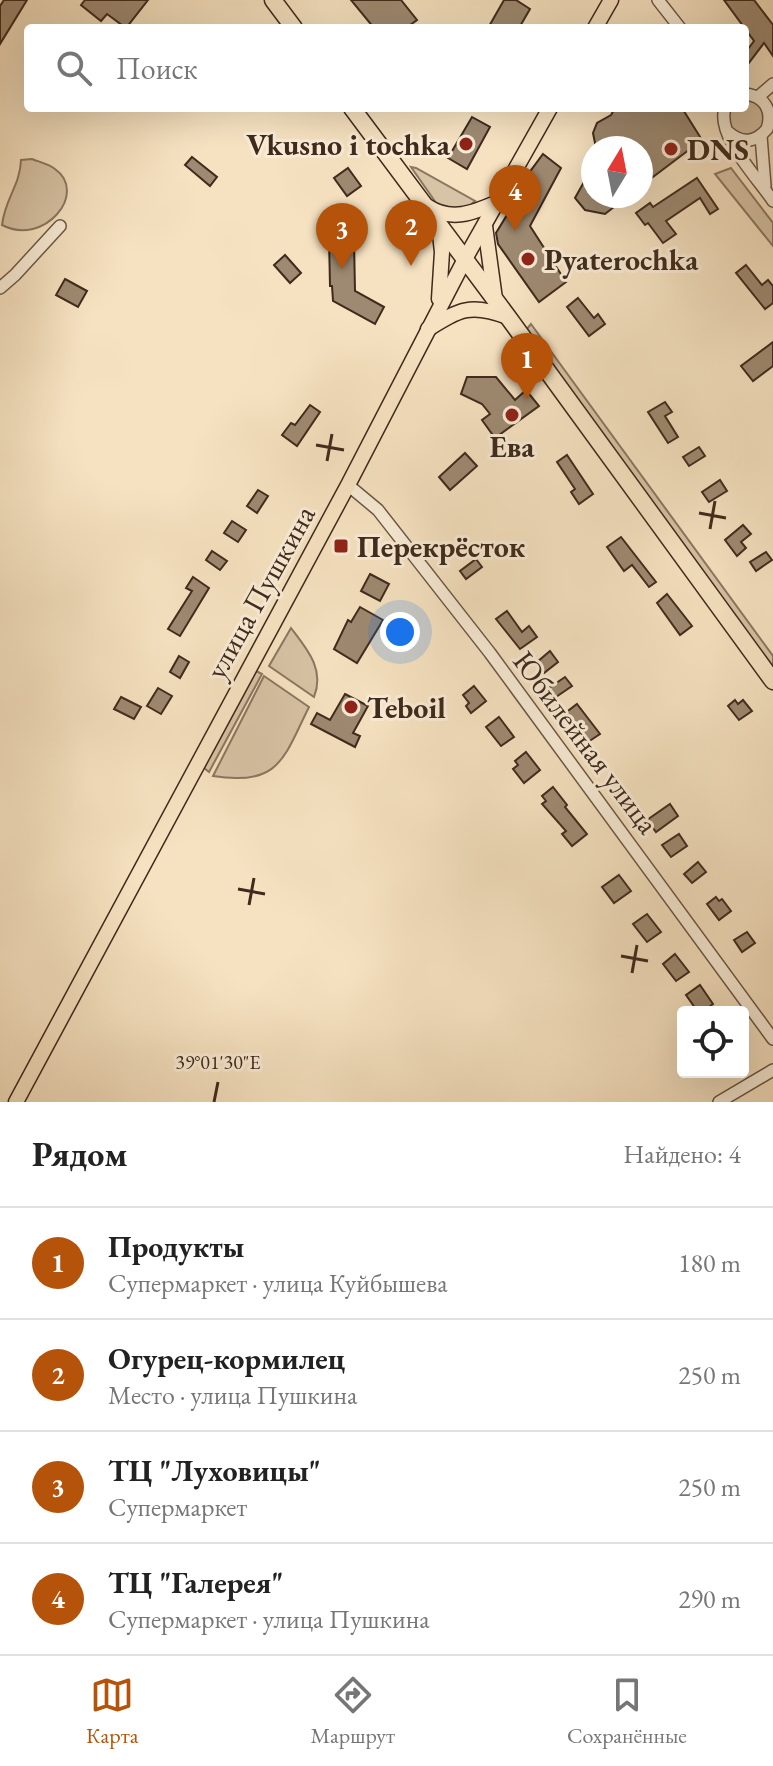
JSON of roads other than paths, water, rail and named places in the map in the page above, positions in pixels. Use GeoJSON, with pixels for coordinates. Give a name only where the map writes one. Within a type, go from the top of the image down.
{"type":"FeatureCollection","features":[{"type":"Feature","properties":{"kind":"highway"},"geometry":{"type":"LineString","coordinates":[[273,0],[291,24]]}},
{"type":"Feature","properties":{"kind":"highway"},"geometry":{"type":"LineString","coordinates":[[355,112],[773,681]]}},
{"type":"Feature","properties":{"kind":"main road"},"geometry":{"type":"LineString","coordinates":[[597,24],[611,0]]}},
{"type":"Feature","properties":{"kind":"main road","name":"улица Пушкина"},"geometry":{"type":"LineString","coordinates":[[16,1102],[348,485],[465,259],[548,112]]}},
{"type":"Feature","properties":{"kind":"main road"},"geometry":{"type":"LineString","coordinates":[[427,206],[438,214],[465,215],[499,202]]}},
{"type":"Feature","properties":{"kind":"main road"},"geometry":{"type":"LineString","coordinates":[[437,312],[442,252],[439,225]]}},
{"type":"Feature","properties":{"kind":"main road"},"geometry":{"type":"LineString","coordinates":[[485,226],[495,299]]}},
{"type":"Feature","properties":{"kind":"main road"},"geometry":{"type":"LineString","coordinates":[[428,329],[464,309],[481,308],[508,317]]}},
{"type":"Feature","properties":{"kind":"street"},"geometry":{"type":"LineString","coordinates":[[658,0],[677,24]]}},
{"type":"Feature","properties":{"kind":"street"},"geometry":{"type":"LineString","coordinates":[[758,97],[773,84]]}},
{"type":"Feature","properties":{"kind":"street"},"geometry":{"type":"LineString","coordinates":[[749,95],[765,103],[770,120],[761,136],[770,196]]}},
{"type":"Feature","properties":{"kind":"street"},"geometry":{"type":"LineString","coordinates":[[725,112],[724,124],[736,151],[770,196]]}},
{"type":"Feature","properties":{"kind":"street"},"geometry":{"type":"LineString","coordinates":[[728,132],[743,141],[761,136]]}},
{"type":"Feature","properties":{"kind":"street"},"geometry":{"type":"LineString","coordinates":[[0,288],[60,226]]}},
{"type":"Feature","properties":{"kind":"street","name":"Юбилейная улица"},"geometry":{"type":"LineString","coordinates":[[348,485],[378,510],[490,653],[773,1039]]}},
{"type":"Feature","properties":{"kind":"street"},"geometry":{"type":"LineString","coordinates":[[719,1102],[773,1070]]}},
{"type":"Feature","properties":{"kind":"place","name":"Vkusno i tochka"},"geometry":{"type":"Point","coordinates":[466,144]}},
{"type":"Feature","properties":{"kind":"place","name":"DNS"},"geometry":{"type":"Point","coordinates":[671,149]}},
{"type":"Feature","properties":{"kind":"place","name":"ТЦ \"Галерея\""},"geometry":{"type":"Point","coordinates":[515,231]}},
{"type":"Feature","properties":{"kind":"place","name":"Pyaterochka"},"geometry":{"type":"Point","coordinates":[528,259]}},
{"type":"Feature","properties":{"kind":"place","name":"Огурец-кормилец"},"geometry":{"type":"Point","coordinates":[411,266]}},
{"type":"Feature","properties":{"kind":"place","name":"ТЦ \"Луховицы\""},"geometry":{"type":"Point","coordinates":[342,269]}},
{"type":"Feature","properties":{"kind":"place","name":"Продукты"},"geometry":{"type":"Point","coordinates":[527,399]}},
{"type":"Feature","properties":{"kind":"place","name":"Ева"},"geometry":{"type":"Point","coordinates":[512,415]}},
{"type":"Feature","properties":{"kind":"place","name":"Перекрёсток"},"geometry":{"type":"Point","coordinates":[341,546]}},
{"type":"Feature","properties":{"kind":"place","name":"Teboil"},"geometry":{"type":"Point","coordinates":[351,707]}}]}
